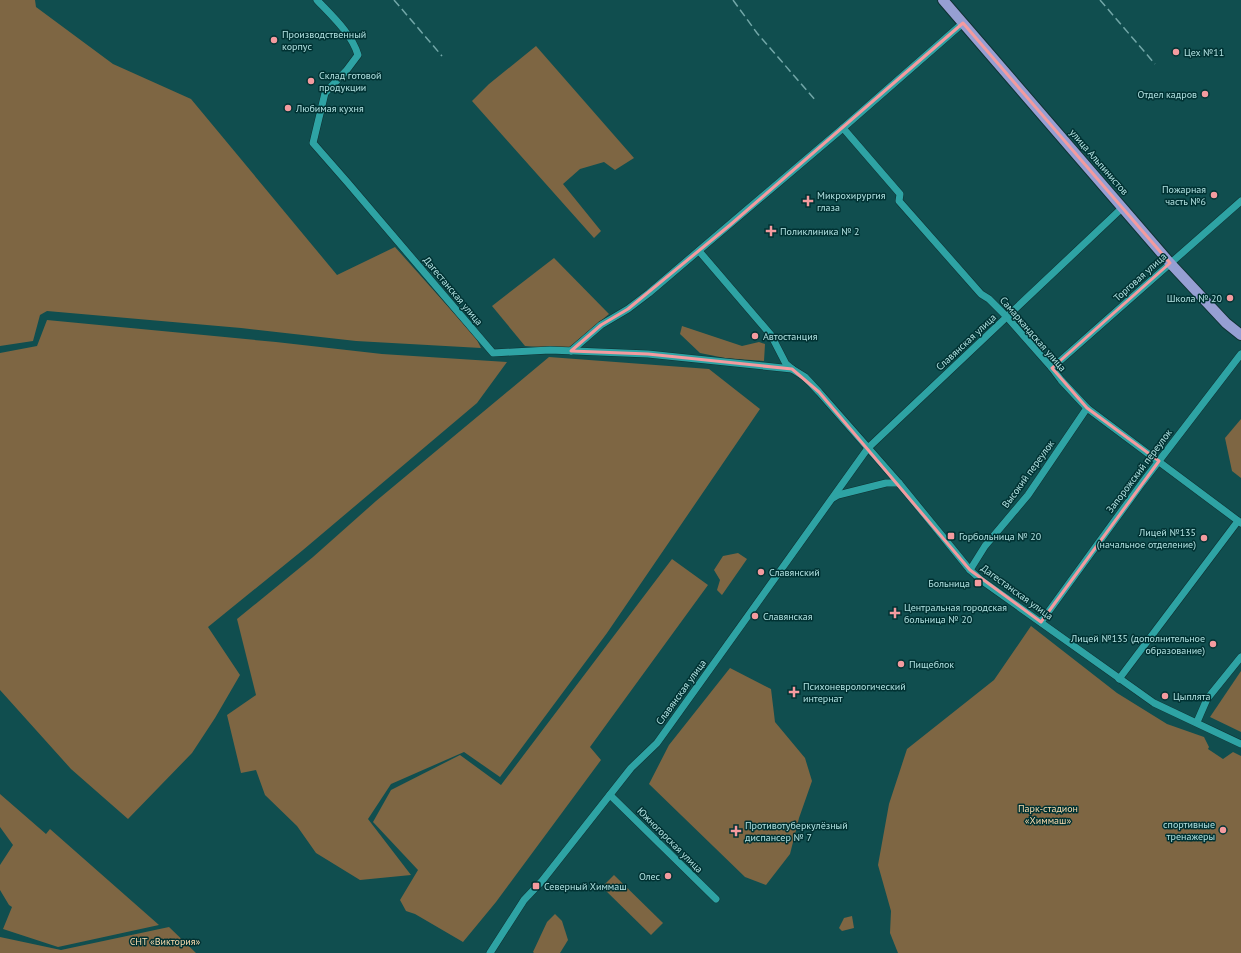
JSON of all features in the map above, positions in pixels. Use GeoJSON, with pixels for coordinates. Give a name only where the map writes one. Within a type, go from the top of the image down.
{"type":"FeatureCollection","features":[{"type":"Feature","properties":{"kind":"main road","name":"улица Альпинистов"},"geometry":{"type":"LineString","coordinates":[[943,0],[1170,263],[1226,323],[1241,335]]}},
{"type":"Feature","properties":{"kind":"street","name":"Дагестанская улица"},"geometry":{"type":"LineString","coordinates":[[317,0],[351,38],[358,55],[346,71],[325,93],[313,143],[493,353],[550,350],[648,354],[792,369]]}},
{"type":"Feature","properties":{"kind":"street"},"geometry":{"type":"LineString","coordinates":[[571,351],[601,325],[633,306],[649,294],[963,23]]}},
{"type":"Feature","properties":{"kind":"street","name":"Самаркандская улица"},"geometry":{"type":"LineString","coordinates":[[843,128],[900,194],[899,201],[913,218],[981,294],[1007,317],[1087,408],[1239,522]]}},
{"type":"Feature","properties":{"kind":"street","name":"Торговая улица"},"geometry":{"type":"LineString","coordinates":[[1052,368],[1241,201]]}},
{"type":"Feature","properties":{"kind":"street","name":"Славянская улица"},"geometry":{"type":"LineString","coordinates":[[490,953],[524,900],[631,768],[657,743],[698,688],[831,498],[868,448],[1122,208]]}},
{"type":"Feature","properties":{"kind":"street","name":"Дагестанская улица"},"geometry":{"type":"LineString","coordinates":[[699,251],[771,335],[784,360],[792,369],[812,384],[899,483],[970,570],[981,580],[1154,703],[1241,744]]}},
{"type":"Feature","properties":{"kind":"street","name":"Запорожский переулок"},"geometry":{"type":"LineString","coordinates":[[1041,622],[1159,461],[1241,354]]}},
{"type":"Feature","properties":{"kind":"street","name":"Высокий переулок"},"geometry":{"type":"LineString","coordinates":[[970,570],[985,546],[1028,495],[1087,408]]}},
{"type":"Feature","properties":{"kind":"street"},"geometry":{"type":"LineString","coordinates":[[831,498],[886,483],[899,483]]}},
{"type":"Feature","properties":{"kind":"street"},"geometry":{"type":"LineString","coordinates":[[1119,679],[1239,522]]}},
{"type":"Feature","properties":{"kind":"street"},"geometry":{"type":"LineString","coordinates":[[1197,722],[1207,699],[1241,658]]}},
{"type":"Feature","properties":{"kind":"street","name":"Южногорская улица"},"geometry":{"type":"LineString","coordinates":[[610,795],[716,899]]}},
{"type":"Feature","properties":{"kind":"highlighted area"},"geometry":{"type":"Polygon","coordinates":[[[963,23],[1170,263],[1052,368],[1087,408],[1159,461],[1041,622],[970,570],[819,392],[792,369],[648,354],[571,351],[601,325],[628,309],[730,225],[963,23]]]}},
{"type":"Feature","properties":{"kind":"green space"},"geometry":{"type":"Polygon","coordinates":[[[0,0],[35,0],[36,7],[113,64],[191,99],[337,275],[395,247],[476,338],[481,348],[356,341],[241,328],[47,311],[40,315],[33,341],[0,346],[0,0]]]}},
{"type":"Feature","properties":{"kind":"green space"},"geometry":{"type":"Polygon","coordinates":[[[536,46],[634,158],[615,170],[604,162],[580,169],[563,184],[601,231],[594,238],[472,101],[489,84],[536,46]]]}},
{"type":"Feature","properties":{"kind":"green space"},"geometry":{"type":"Polygon","coordinates":[[[554,258],[609,314],[567,349],[525,346],[492,306],[554,258]]]}},
{"type":"Feature","properties":{"kind":"green space"},"geometry":{"type":"Polygon","coordinates":[[[47,320],[276,342],[382,354],[507,362],[477,403],[303,550],[208,627],[240,675],[215,718],[192,753],[128,819],[71,769],[0,690],[0,353],[37,346],[47,320]]]}},
{"type":"Feature","properties":{"kind":"green space"},"geometry":{"type":"Polygon","coordinates":[[[682,326],[742,346],[759,342],[765,344],[764,361],[725,358],[700,353],[680,334],[682,326]]]}},
{"type":"Feature","properties":{"kind":"green space"},"geometry":{"type":"Polygon","coordinates":[[[549,357],[709,369],[760,409],[607,633],[500,777],[464,752],[391,784],[368,819],[411,875],[360,880],[316,853],[297,826],[265,795],[256,770],[241,773],[227,715],[256,695],[237,619],[313,557],[376,501],[549,357]]]}},
{"type":"Feature","properties":{"kind":"green space"},"geometry":{"type":"Polygon","coordinates":[[[1241,419],[1241,478],[1232,471],[1225,438],[1241,419]]]}},
{"type":"Feature","properties":{"kind":"green space"},"geometry":{"type":"Polygon","coordinates":[[[738,553],[747,559],[722,595],[717,590],[720,580],[714,570],[723,556],[738,553]]]}},
{"type":"Feature","properties":{"kind":"green space"},"geometry":{"type":"Polygon","coordinates":[[[672,559],[708,585],[590,747],[601,760],[496,902],[463,942],[415,914],[406,911],[400,900],[418,870],[373,822],[391,790],[460,755],[501,785],[672,559]]]}},
{"type":"Feature","properties":{"kind":"green space","name":"Парк-стадион «Химмаш»"},"geometry":{"type":"Polygon","coordinates":[[[1031,626],[1117,693],[1167,724],[1204,737],[1209,747],[1208,749],[1223,759],[1233,752],[1241,756],[1241,953],[898,953],[890,933],[891,911],[878,865],[889,804],[907,749],[994,680],[1031,626]]]}},
{"type":"Feature","properties":{"kind":"green space","name":"Противотуберкулёзный диспансер № 7"},"geometry":{"type":"Polygon","coordinates":[[[730,668],[771,689],[775,722],[805,758],[812,781],[799,818],[790,854],[766,885],[745,877],[649,784],[669,745],[730,668]]]}},
{"type":"Feature","properties":{"kind":"green space"},"geometry":{"type":"Polygon","coordinates":[[[1241,671],[1241,732],[1210,717],[1241,671]]]}},
{"type":"Feature","properties":{"kind":"green space"},"geometry":{"type":"Polygon","coordinates":[[[0,794],[46,834],[50,829],[159,925],[58,947],[3,929],[12,907],[9,905],[0,890],[0,865],[13,845],[0,827],[0,794]]]}},
{"type":"Feature","properties":{"kind":"green space"},"geometry":{"type":"Polygon","coordinates":[[[614,875],[663,923],[651,935],[602,887],[614,875]]]}},
{"type":"Feature","properties":{"kind":"green space"},"geometry":{"type":"Polygon","coordinates":[[[555,914],[562,921],[568,940],[560,953],[534,953],[533,952],[547,922],[555,914]]]}},
{"type":"Feature","properties":{"kind":"green space"},"geometry":{"type":"Polygon","coordinates":[[[852,916],[854,928],[842,931],[839,928],[844,918],[852,916]]]}},
{"type":"Feature","properties":{"kind":"green space","name":"СНТ «Виктория»"},"geometry":{"type":"Polygon","coordinates":[[[169,927],[196,953],[0,953],[0,937],[61,950],[169,927]]]}},
{"type":"Feature","properties":{"kind":"railway"},"geometry":{"type":"LineString","coordinates":[[394,0],[442,56]]}},
{"type":"Feature","properties":{"kind":"railway"},"geometry":{"type":"LineString","coordinates":[[733,0],[757,33],[816,101]]}},
{"type":"Feature","properties":{"kind":"railway"},"geometry":{"type":"LineString","coordinates":[[1100,0],[1155,64]]}},
{"type":"Feature","properties":{"kind":"place","name":"Производственный корпус"},"geometry":{"type":"Point","coordinates":[274,40]}},
{"type":"Feature","properties":{"kind":"place","name":"Цех №11"},"geometry":{"type":"Point","coordinates":[1176,52]}},
{"type":"Feature","properties":{"kind":"place","name":"Склад готовой продукции"},"geometry":{"type":"Point","coordinates":[311,81]}},
{"type":"Feature","properties":{"kind":"place","name":"Отдел кадров"},"geometry":{"type":"Point","coordinates":[1205,94]}},
{"type":"Feature","properties":{"kind":"place","name":"Любимая кухня"},"geometry":{"type":"Point","coordinates":[288,108]}},
{"type":"Feature","properties":{"kind":"place","name":"Пожарная часть №6"},"geometry":{"type":"Point","coordinates":[1214,195]}},
{"type":"Feature","properties":{"kind":"place","name":"Микрохирургия глаза"},"geometry":{"type":"Point","coordinates":[808,201]}},
{"type":"Feature","properties":{"kind":"place","name":"Поликлиника № 2"},"geometry":{"type":"Point","coordinates":[771,231]}},
{"type":"Feature","properties":{"kind":"place","name":"Школа № 20"},"geometry":{"type":"Point","coordinates":[1230,298]}},
{"type":"Feature","properties":{"kind":"place","name":"Автостанция"},"geometry":{"type":"Point","coordinates":[755,336]}},
{"type":"Feature","properties":{"kind":"place","name":"Горбольница № 20"},"geometry":{"type":"Point","coordinates":[951,536]}},
{"type":"Feature","properties":{"kind":"place","name":"Лицей №135 (начальное отделение)"},"geometry":{"type":"Point","coordinates":[1204,538]}},
{"type":"Feature","properties":{"kind":"place","name":"Славянский"},"geometry":{"type":"Point","coordinates":[761,572]}},
{"type":"Feature","properties":{"kind":"place","name":"Больница"},"geometry":{"type":"Point","coordinates":[978,583]}},
{"type":"Feature","properties":{"kind":"place","name":"Центральная городская больница № 20"},"geometry":{"type":"Point","coordinates":[895,613]}},
{"type":"Feature","properties":{"kind":"place","name":"Славянская"},"geometry":{"type":"Point","coordinates":[755,616]}},
{"type":"Feature","properties":{"kind":"place","name":"Лицей №135 (дополнительное образование)"},"geometry":{"type":"Point","coordinates":[1213,644]}},
{"type":"Feature","properties":{"kind":"place","name":"Пищеблок"},"geometry":{"type":"Point","coordinates":[901,664]}},
{"type":"Feature","properties":{"kind":"place","name":"Психоневрологический интернат"},"geometry":{"type":"Point","coordinates":[794,692]}},
{"type":"Feature","properties":{"kind":"place","name":"Цыплята"},"geometry":{"type":"Point","coordinates":[1165,696]}},
{"type":"Feature","properties":{"kind":"place","name":"спортивные тренажеры"},"geometry":{"type":"Point","coordinates":[1223,830]}},
{"type":"Feature","properties":{"kind":"place","name":"Противотуберкулёзный диспансер № 7"},"geometry":{"type":"Point","coordinates":[736,831]}},
{"type":"Feature","properties":{"kind":"place","name":"Олес"},"geometry":{"type":"Point","coordinates":[668,876]}},
{"type":"Feature","properties":{"kind":"place","name":"Северный Химмаш"},"geometry":{"type":"Point","coordinates":[536,886]}}]}
